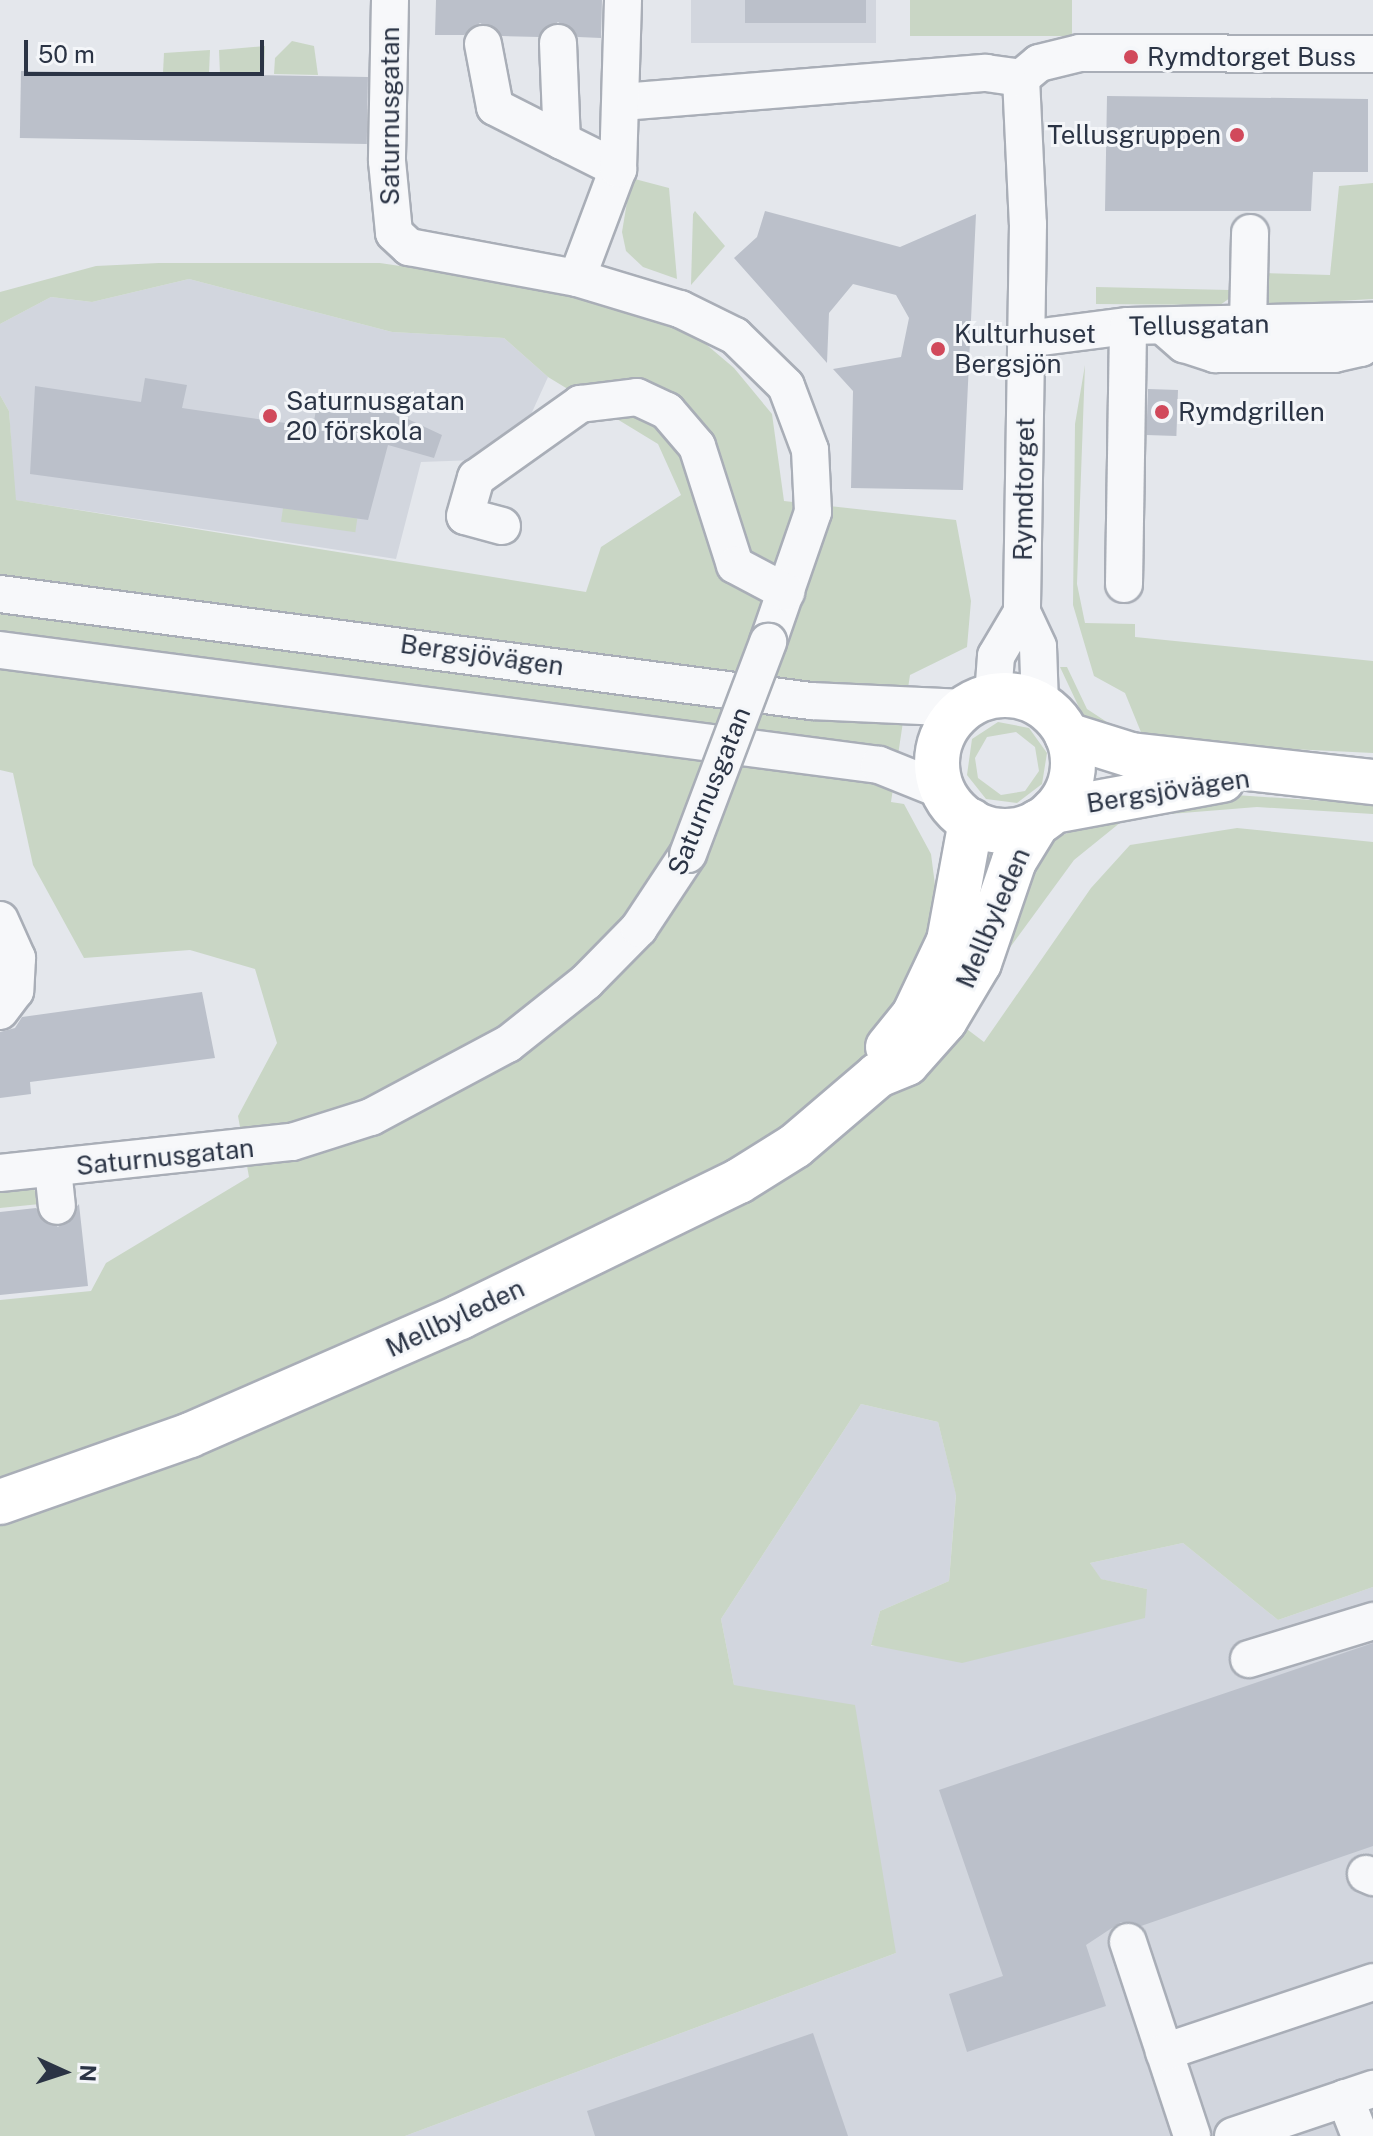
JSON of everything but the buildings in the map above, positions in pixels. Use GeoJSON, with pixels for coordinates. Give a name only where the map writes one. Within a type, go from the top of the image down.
{"type":"FeatureCollection","features":[{"type":"Feature","properties":{"kind":"main road","name":"Bergsjövägen"},"geometry":{"type":"LineString","coordinates":[[979,702],[1053,720],[1131,755],[1373,782]]}},
{"type":"Feature","properties":{"kind":"main road"},"geometry":{"type":"LineString","coordinates":[[957,806],[938,751],[979,702]]}},
{"type":"Feature","properties":{"kind":"main road","name":"Bergsjövägen"},"geometry":{"type":"LineString","coordinates":[[1046,816],[1072,775],[1053,720]]}},
{"type":"Feature","properties":{"kind":"main road","name":"Bergsjövägen"},"geometry":{"type":"LineString","coordinates":[[957,806],[1004,831],[1046,816],[1284,773]]}},
{"type":"Feature","properties":{"kind":"main road","name":"Mellbyleden"},"geometry":{"type":"LineString","coordinates":[[878,1075],[949,941],[957,806]]}},
{"type":"Feature","properties":{"kind":"main road","name":"Mellbyleden"},"geometry":{"type":"LineString","coordinates":[[0,1502],[284,1396],[658,1223],[795,1146],[878,1075],[907,1063],[957,1000],[1046,816]]}},
{"type":"Feature","properties":{"kind":"street","name":"Saturnusgatan"},"geometry":{"type":"LineString","coordinates":[[0,1173],[292,1142],[371,1117],[445,1081],[586,982],[639,928],[688,854],[805,545],[814,483],[786,386],[735,336],[680,309],[577,278],[433,253],[394,233],[387,161],[390,0]]}},
{"type":"Feature","properties":{"kind":"street"},"geometry":{"type":"LineString","coordinates":[[577,278],[618,169],[623,0]]}},
{"type":"Feature","properties":{"kind":"street"},"geometry":{"type":"LineString","coordinates":[[558,43],[562,141]]}},
{"type":"Feature","properties":{"kind":"street"},"geometry":{"type":"LineString","coordinates":[[483,44],[495,107],[618,169]]}},
{"type":"Feature","properties":{"kind":"street"},"geometry":{"type":"LineString","coordinates":[[622,102],[986,73],[1021,78],[1039,63],[1080,53],[1373,54]]}},
{"type":"Feature","properties":{"kind":"street","name":"Rymdtorget"},"geometry":{"type":"LineString","coordinates":[[1021,78],[1028,108],[1022,612],[1038,647],[1053,720]]}},
{"type":"Feature","properties":{"kind":"street"},"geometry":{"type":"LineString","coordinates":[[1248,324],[1250,233]]}},
{"type":"Feature","properties":{"kind":"street"},"geometry":{"type":"LineString","coordinates":[[1124,584],[1146,326],[1215,354],[1334,354],[1361,348],[1373,323]]}},
{"type":"Feature","properties":{"kind":"street","name":"Tellusgatan"},"geometry":{"type":"LineString","coordinates":[[1026,339],[1146,326],[1373,323]]}},
{"type":"Feature","properties":{"kind":"street"},"geometry":{"type":"LineString","coordinates":[[502,526],[465,516],[476,478],[580,404],[637,397],[667,411],[697,446],[735,565],[786,592]]}},
{"type":"Feature","properties":{"kind":"street","name":"Bergsjövägen"},"geometry":{"type":"LineString","coordinates":[[0,594],[811,701],[979,702]]}},
{"type":"Feature","properties":{"kind":"street","name":"Rymdtorget"},"geometry":{"type":"LineString","coordinates":[[979,702],[996,656],[1022,612]]}},
{"type":"Feature","properties":{"kind":"street","name":"Bergsjövägen"},"geometry":{"type":"LineString","coordinates":[[0,650],[879,765],[957,806]]}},
{"type":"Feature","properties":{"kind":"street"},"geometry":{"type":"LineString","coordinates":[[0,920],[17,958],[15,991],[0,1011]]}},
{"type":"Feature","properties":{"kind":"street"},"geometry":{"type":"LineString","coordinates":[[53,1169],[57,1206]]}},
{"type":"Feature","properties":{"kind":"street"},"geometry":{"type":"LineString","coordinates":[[1249,1659],[1373,1621]]}},
{"type":"Feature","properties":{"kind":"street"},"geometry":{"type":"LineString","coordinates":[[1128,1942],[1192,2136]]}},
{"type":"Feature","properties":{"kind":"street"},"geometry":{"type":"LineString","coordinates":[[1164,2052],[1373,1982]]}},
{"type":"Feature","properties":{"kind":"street"},"geometry":{"type":"LineString","coordinates":[[1233,2136],[1359,2094],[1360,2136]]}},
{"type":"Feature","properties":{"kind":"shaded area"},"geometry":{"type":"Polygon","coordinates":[[[691,0],[876,0],[876,43],[691,43],[691,0]]]}},
{"type":"Feature","properties":{"kind":"shaded area","name":"Saturnusgatan 20 förskola"},"geometry":{"type":"Polygon","coordinates":[[[189,279],[392,332],[504,338],[548,377],[528,421],[476,460],[421,462],[396,559],[15,500],[9,411],[0,395],[0,324],[51,297],[92,302],[189,279]]]}},
{"type":"Feature","properties":{"kind":"shaded area"},"geometry":{"type":"Polygon","coordinates":[[[861,1404],[938,1422],[956,1494],[949,1581],[880,1611],[871,1646],[1147,1589],[1100,1579],[1090,1563],[1183,1543],[1278,1620],[1373,1587],[1373,2136],[405,2136],[896,1953],[734,1685],[721,1619],[861,1404]]]}},
{"type":"Feature","properties":{"kind":"green space"},"geometry":{"type":"Polygon","coordinates":[[[910,0],[1072,0],[1072,36],[910,36],[910,0]]]}},
{"type":"Feature","properties":{"kind":"green space"},"geometry":{"type":"Polygon","coordinates":[[[292,41],[314,46],[318,75],[274,74],[275,58],[292,41]]]}},
{"type":"Feature","properties":{"kind":"green space"},"geometry":{"type":"Polygon","coordinates":[[[265,46],[264,74],[220,74],[219,50],[265,46]]]}},
{"type":"Feature","properties":{"kind":"green space"},"geometry":{"type":"Polygon","coordinates":[[[210,50],[209,73],[163,73],[164,53],[210,50]]]}},
{"type":"Feature","properties":{"kind":"green space"},"geometry":{"type":"Polygon","coordinates":[[[631,178],[669,188],[677,279],[643,267],[626,251],[622,232],[631,178]]]}},
{"type":"Feature","properties":{"kind":"green space"},"geometry":{"type":"Polygon","coordinates":[[[1373,183],[1373,299],[1264,305],[1261,273],[1330,275],[1339,186],[1373,183]]]}},
{"type":"Feature","properties":{"kind":"green space"},"geometry":{"type":"Polygon","coordinates":[[[695,211],[725,246],[691,285],[693,214],[695,211]]]}},
{"type":"Feature","properties":{"kind":"green space"},"geometry":{"type":"Polygon","coordinates":[[[380,263],[587,294],[688,329],[734,368],[772,414],[784,501],[956,520],[971,601],[967,647],[910,675],[891,802],[904,804],[931,854],[938,908],[979,848],[1002,853],[939,1008],[984,1042],[1091,888],[1130,845],[1237,828],[1373,842],[1373,1587],[1278,1620],[1183,1543],[1090,1563],[1101,1579],[1147,1589],[1145,1618],[962,1663],[871,1645],[880,1611],[949,1581],[956,1495],[938,1422],[861,1404],[721,1619],[734,1685],[855,1705],[896,1953],[405,2136],[0,2136],[0,1300],[91,1291],[106,1263],[249,1177],[238,1116],[277,1043],[255,969],[190,950],[84,958],[33,865],[13,773],[0,770],[0,395],[9,411],[16,500],[586,592],[601,547],[681,495],[658,444],[548,377],[504,338],[392,332],[189,279],[92,302],[51,297],[0,324],[0,292],[96,266],[380,263]]]}},
{"type":"Feature","properties":{"kind":"green space"},"geometry":{"type":"Polygon","coordinates":[[[1096,287],[1230,290],[1230,298],[1220,305],[1096,304],[1096,287]]]}},
{"type":"Feature","properties":{"kind":"green space"},"geometry":{"type":"Polygon","coordinates":[[[1085,365],[1077,584],[1085,623],[1135,624],[1135,637],[1373,661],[1373,753],[1145,742],[1125,693],[1094,676],[1073,605],[1075,424],[1085,365]]]}},
{"type":"Feature","properties":{"kind":"green space"},"geometry":{"type":"Polygon","coordinates":[[[283,508],[357,518],[355,532],[281,522],[283,508]]]}},
{"type":"Feature","properties":{"kind":"green space"},"geometry":{"type":"Polygon","coordinates":[[[1060,667],[1067,667],[1087,709],[1116,728],[1084,718],[1060,667]]]}},
{"type":"Feature","properties":{"kind":"green space"},"geometry":{"type":"Polygon","coordinates":[[[998,722],[1029,728],[1047,753],[1042,784],[1017,803],[986,799],[967,775],[972,739],[998,722]],[[1016,732],[987,737],[975,758],[978,778],[1001,795],[1025,791],[1039,771],[1035,747],[1016,732]]]}},
{"type":"Feature","properties":{"kind":"green space"},"geometry":{"type":"Polygon","coordinates":[[[1235,795],[1373,804],[1373,814],[1257,807],[1145,816],[1235,795]]]}},
{"type":"Feature","properties":{"kind":"green space"},"geometry":{"type":"Polygon","coordinates":[[[1122,809],[1121,822],[1074,860],[976,994],[1045,843],[1122,809]]]}},
{"type":"Feature","properties":{"kind":"green space"},"geometry":{"type":"Polygon","coordinates":[[[0,1189],[34,1190],[50,1203],[0,1208],[0,1189]]]}},
{"type":"Feature","properties":{"kind":"place","name":"Rymdtorget Buss"},"geometry":{"type":"Point","coordinates":[1131,57]}},
{"type":"Feature","properties":{"kind":"place","name":"Tellusgruppen"},"geometry":{"type":"Point","coordinates":[1237,135]}},
{"type":"Feature","properties":{"kind":"place","name":"Kulturhuset Bergsjön"},"geometry":{"type":"Point","coordinates":[938,349]}},
{"type":"Feature","properties":{"kind":"place","name":"Rymdgrillen"},"geometry":{"type":"Point","coordinates":[1162,412]}},
{"type":"Feature","properties":{"kind":"place","name":"Saturnusgatan 20 förskola"},"geometry":{"type":"Point","coordinates":[270,416]}}]}
